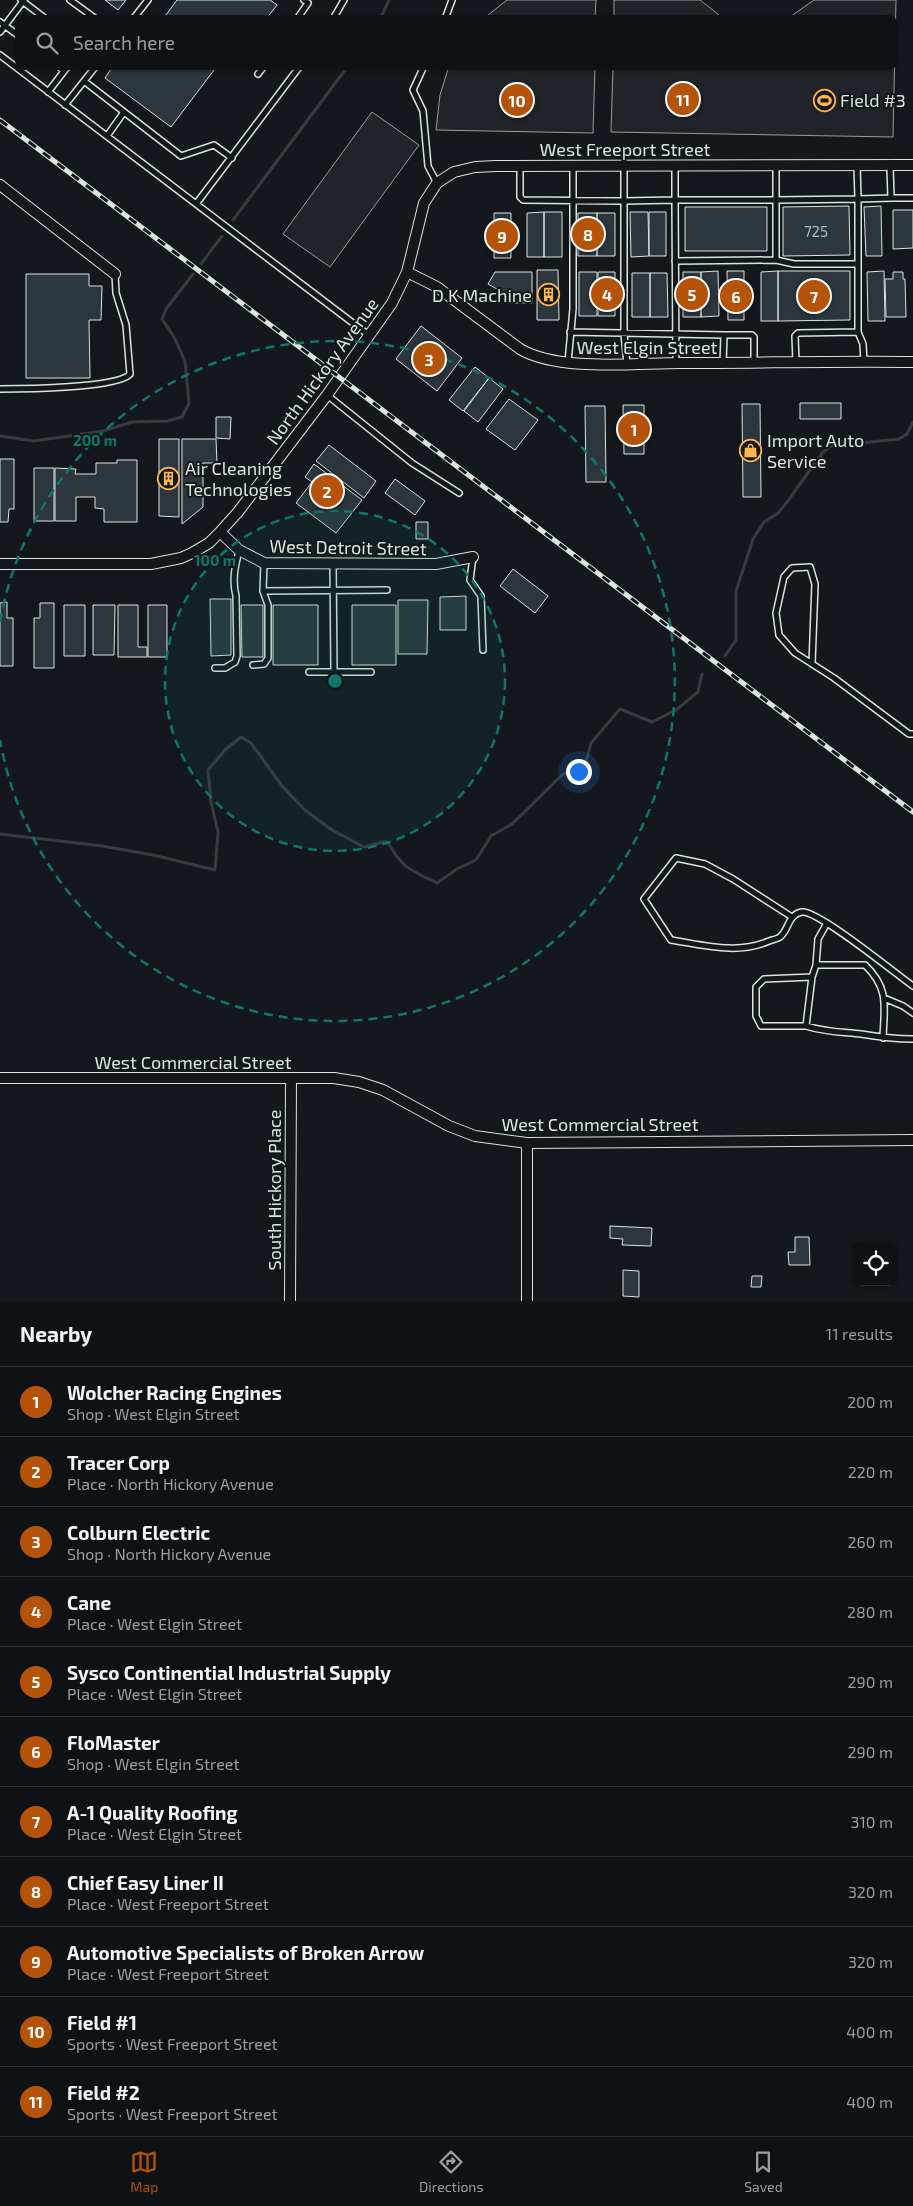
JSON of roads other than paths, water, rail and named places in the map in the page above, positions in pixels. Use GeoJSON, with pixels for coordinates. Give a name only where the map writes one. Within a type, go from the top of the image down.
{"type":"FeatureCollection","features":[{"type":"Feature","properties":{"kind":"street","name":"West Freeport Street"},"geometry":{"type":"LineString","coordinates":[[407,272],[424,203],[437,183],[454,172],[475,167],[913,165]]}},
{"type":"Feature","properties":{"kind":"street"},"geometry":{"type":"LineString","coordinates":[[0,185],[115,274]]}},
{"type":"Feature","properties":{"kind":"street","name":"North Hickory Avenue"},"geometry":{"type":"LineString","coordinates":[[220,532],[238,512],[370,336],[392,303],[407,272]]}},
{"type":"Feature","properties":{"kind":"street","name":"West Elgin Street"},"geometry":{"type":"LineString","coordinates":[[407,272],[437,287],[531,356],[556,362],[627,364],[913,362]]}},
{"type":"Feature","properties":{"kind":"street"},"geometry":{"type":"LineString","coordinates":[[0,564],[151,564],[181,558],[192,553],[209,543],[220,532]]}},
{"type":"Feature","properties":{"kind":"street","name":"West Detroit Street"},"geometry":{"type":"LineString","coordinates":[[220,532],[239,550],[264,563],[436,564],[473,557]]}},
{"type":"Feature","properties":{"kind":"street","name":"West Commercial Street"},"geometry":{"type":"LineString","coordinates":[[0,1078],[334,1078],[359,1082],[383,1090],[449,1126],[475,1136],[527,1143],[913,1140]]}},
{"type":"Feature","properties":{"kind":"street","name":"South Hickory Place"},"geometry":{"type":"LineString","coordinates":[[290,1301],[291,1078]]}},
{"type":"Feature","properties":{"kind":"street"},"geometry":{"type":"LineString","coordinates":[[527,1143],[527,1301]]}},
{"type":"Feature","properties":{"kind":"lane"},"geometry":{"type":"LineString","coordinates":[[0,32],[2,24],[22,0],[41,15]]}},
{"type":"Feature","properties":{"kind":"lane"},"geometry":{"type":"LineString","coordinates":[[70,0],[91,15]]}},
{"type":"Feature","properties":{"kind":"lane"},"geometry":{"type":"LineString","coordinates":[[136,15],[148,0]]}},
{"type":"Feature","properties":{"kind":"lane"},"geometry":{"type":"LineString","coordinates":[[300,15],[308,3],[304,0]]}},
{"type":"Feature","properties":{"kind":"lane"},"geometry":{"type":"LineString","coordinates":[[335,15],[344,0]]}},
{"type":"Feature","properties":{"kind":"lane"},"geometry":{"type":"LineString","coordinates":[[446,15],[452,0]]}},
{"type":"Feature","properties":{"kind":"lane"},"geometry":{"type":"LineString","coordinates":[[2,24],[15,33]]}},
{"type":"Feature","properties":{"kind":"lane"},"geometry":{"type":"LineString","coordinates":[[0,55],[15,67]]}},
{"type":"Feature","properties":{"kind":"lane"},"geometry":{"type":"LineString","coordinates":[[19,70],[370,336]]}},
{"type":"Feature","properties":{"kind":"lane"},"geometry":{"type":"LineString","coordinates":[[48,92],[65,70]]}},
{"type":"Feature","properties":{"kind":"lane"},"geometry":{"type":"LineString","coordinates":[[65,105],[93,70]]}},
{"type":"Feature","properties":{"kind":"lane"},"geometry":{"type":"LineString","coordinates":[[258,74],[261,70]]}},
{"type":"Feature","properties":{"kind":"lane"},"geometry":{"type":"LineString","coordinates":[[196,204],[297,70]]}},
{"type":"Feature","properties":{"kind":"lane"},"geometry":{"type":"LineString","coordinates":[[422,70],[413,90],[423,111],[428,166],[437,183]]}},
{"type":"Feature","properties":{"kind":"lane"},"geometry":{"type":"LineString","coordinates":[[84,81],[181,156],[214,145],[232,158]]}},
{"type":"Feature","properties":{"kind":"lane"},"geometry":{"type":"LineString","coordinates":[[107,136],[124,112]]}},
{"type":"Feature","properties":{"kind":"lane"},"geometry":{"type":"LineString","coordinates":[[675,165],[676,363]]}},
{"type":"Feature","properties":{"kind":"lane"},"geometry":{"type":"LineString","coordinates":[[776,165],[776,260]]}},
{"type":"Feature","properties":{"kind":"lane"},"geometry":{"type":"LineString","coordinates":[[857,165],[858,332],[863,344],[864,362]]}},
{"type":"Feature","properties":{"kind":"lane"},"geometry":{"type":"LineString","coordinates":[[520,166],[520,197],[523,200],[624,201],[913,198]]}},
{"type":"Feature","properties":{"kind":"lane"},"geometry":{"type":"LineString","coordinates":[[568,363],[573,309],[573,166]]}},
{"type":"Feature","properties":{"kind":"lane"},"geometry":{"type":"LineString","coordinates":[[624,166],[624,334],[627,364]]}},
{"type":"Feature","properties":{"kind":"lane"},"geometry":{"type":"LineString","coordinates":[[890,166],[891,198]]}},
{"type":"Feature","properties":{"kind":"lane"},"geometry":{"type":"LineString","coordinates":[[675,261],[776,260],[794,264],[858,264]]}},
{"type":"Feature","properties":{"kind":"lane"},"geometry":{"type":"LineString","coordinates":[[0,389],[109,383],[128,377],[130,374],[130,351],[126,325],[116,293],[115,274]]}},
{"type":"Feature","properties":{"kind":"lane"},"geometry":{"type":"LineString","coordinates":[[570,332],[752,335],[754,337],[754,363]]}},
{"type":"Feature","properties":{"kind":"lane"},"geometry":{"type":"LineString","coordinates":[[796,362],[795,336],[798,333],[858,332]]}},
{"type":"Feature","properties":{"kind":"lane"},"geometry":{"type":"LineString","coordinates":[[723,363],[724,335]]}},
{"type":"Feature","properties":{"kind":"lane"},"geometry":{"type":"LineString","coordinates":[[327,395],[412,462],[459,493]]}},
{"type":"Feature","properties":{"kind":"lane"},"geometry":{"type":"LineString","coordinates":[[215,668],[225,668],[235,662],[237,656],[234,578],[239,550]]}},
{"type":"Feature","properties":{"kind":"lane"},"geometry":{"type":"LineString","coordinates":[[473,557],[470,580],[481,596],[483,650]]}},
{"type":"Feature","properties":{"kind":"lane"},"geometry":{"type":"LineString","coordinates":[[253,665],[264,664],[268,658],[268,605],[263,591],[264,563]]}},
{"type":"Feature","properties":{"kind":"lane"},"geometry":{"type":"LineString","coordinates":[[333,564],[334,672]]}},
{"type":"Feature","properties":{"kind":"lane"},"geometry":{"type":"LineString","coordinates":[[812,664],[815,584],[810,567],[792,568],[784,577],[776,613],[779,635],[795,652],[909,734],[913,734]]}},
{"type":"Feature","properties":{"kind":"lane"},"geometry":{"type":"LineString","coordinates":[[263,591],[334,592],[387,590]]}},
{"type":"Feature","properties":{"kind":"lane"},"geometry":{"type":"LineString","coordinates":[[309,672],[372,672]]}},
{"type":"Feature","properties":{"kind":"lane"},"geometry":{"type":"LineString","coordinates":[[792,917],[733,879],[705,864],[676,858],[644,899],[671,940],[727,949],[754,948],[780,937],[792,917],[802,912],[810,914],[827,923],[913,986]]}},
{"type":"Feature","properties":{"kind":"lane"},"geometry":{"type":"LineString","coordinates":[[806,1026],[812,977],[816,965],[818,939],[827,923]]}},
{"type":"Feature","properties":{"kind":"lane"},"geometry":{"type":"LineString","coordinates":[[816,965],[865,965],[878,977],[884,998],[883,1038]]}},
{"type":"Feature","properties":{"kind":"lane"},"geometry":{"type":"LineString","coordinates":[[812,977],[764,979],[756,987],[756,1016],[761,1026],[806,1026],[823,1031],[883,1038],[913,1039]]}},
{"type":"Feature","properties":{"kind":"lane"},"geometry":{"type":"LineString","coordinates":[[884,998],[903,1006],[913,1013]]}},
{"type":"Feature","properties":{"kind":"waterway"},"geometry":{"type":"LineString","coordinates":[[382,15],[389,0]]}},
{"type":"Feature","properties":{"kind":"waterway"},"geometry":{"type":"LineString","coordinates":[[233,220],[345,70]]}},
{"type":"Feature","properties":{"kind":"waterway"},"geometry":{"type":"LineString","coordinates":[[201,264],[222,236]]}},
{"type":"Feature","properties":{"kind":"waterway"},"geometry":{"type":"LineString","coordinates":[[0,436],[34,441],[103,431],[132,422],[168,421],[182,417],[189,403],[185,361],[174,337],[162,319],[166,309],[193,274]]}},
{"type":"Feature","properties":{"kind":"waterway"},"geometry":{"type":"LineString","coordinates":[[725,656],[736,640],[736,591],[753,539],[764,522],[778,513],[823,452],[831,446],[899,439],[907,434],[913,422]]}},
{"type":"Feature","properties":{"kind":"waterway"},"geometry":{"type":"LineString","coordinates":[[0,834],[102,846],[153,855],[215,870],[218,832],[211,802],[208,770],[225,750],[241,737],[251,743],[282,786],[305,810],[332,830],[364,847],[387,841],[402,863],[437,883],[457,869],[476,860],[491,836],[512,824],[563,774],[586,762],[591,743],[620,709],[652,722],[676,710],[698,692],[702,674]]}},
{"type":"Feature","properties":{"kind":"railway"},"geometry":{"type":"LineString","coordinates":[[0,120],[913,812]]}},
{"type":"Feature","properties":{"kind":"place","name":"Field #2"},"geometry":{"type":"Point","coordinates":[683,99]}},
{"type":"Feature","properties":{"kind":"place","name":"Field #1"},"geometry":{"type":"Point","coordinates":[517,100]}},
{"type":"Feature","properties":{"kind":"place","name":"Field #3"},"geometry":{"type":"Point","coordinates":[824,100]}},
{"type":"Feature","properties":{"kind":"place","name":"Chief Easy Liner II"},"geometry":{"type":"Point","coordinates":[588,234]}},
{"type":"Feature","properties":{"kind":"place","name":"Automotive Specialists of Broken Arrow"},"geometry":{"type":"Point","coordinates":[502,236]}},
{"type":"Feature","properties":{"kind":"place","name":"Cane"},"geometry":{"type":"Point","coordinates":[607,294]}},
{"type":"Feature","properties":{"kind":"place","name":"Sysco Continential Industrial Supply"},"geometry":{"type":"Point","coordinates":[692,294]}},
{"type":"Feature","properties":{"kind":"place","name":"D K Machine"},"geometry":{"type":"Point","coordinates":[548,295]}},
{"type":"Feature","properties":{"kind":"place","name":"FloMaster"},"geometry":{"type":"Point","coordinates":[736,296]}},
{"type":"Feature","properties":{"kind":"place","name":"A-1 Quality Roofing"},"geometry":{"type":"Point","coordinates":[814,296]}},
{"type":"Feature","properties":{"kind":"place","name":"Colburn Electric"},"geometry":{"type":"Point","coordinates":[429,359]}},
{"type":"Feature","properties":{"kind":"place","name":"Wolcher Racing Engines"},"geometry":{"type":"Point","coordinates":[634,429]}},
{"type":"Feature","properties":{"kind":"place","name":"Import Auto Service"},"geometry":{"type":"Point","coordinates":[751,450]}},
{"type":"Feature","properties":{"kind":"place","name":"Air Cleaning Technologies"},"geometry":{"type":"Point","coordinates":[169,478]}},
{"type":"Feature","properties":{"kind":"place","name":"Tracer Corp"},"geometry":{"type":"Point","coordinates":[327,491]}}]}
